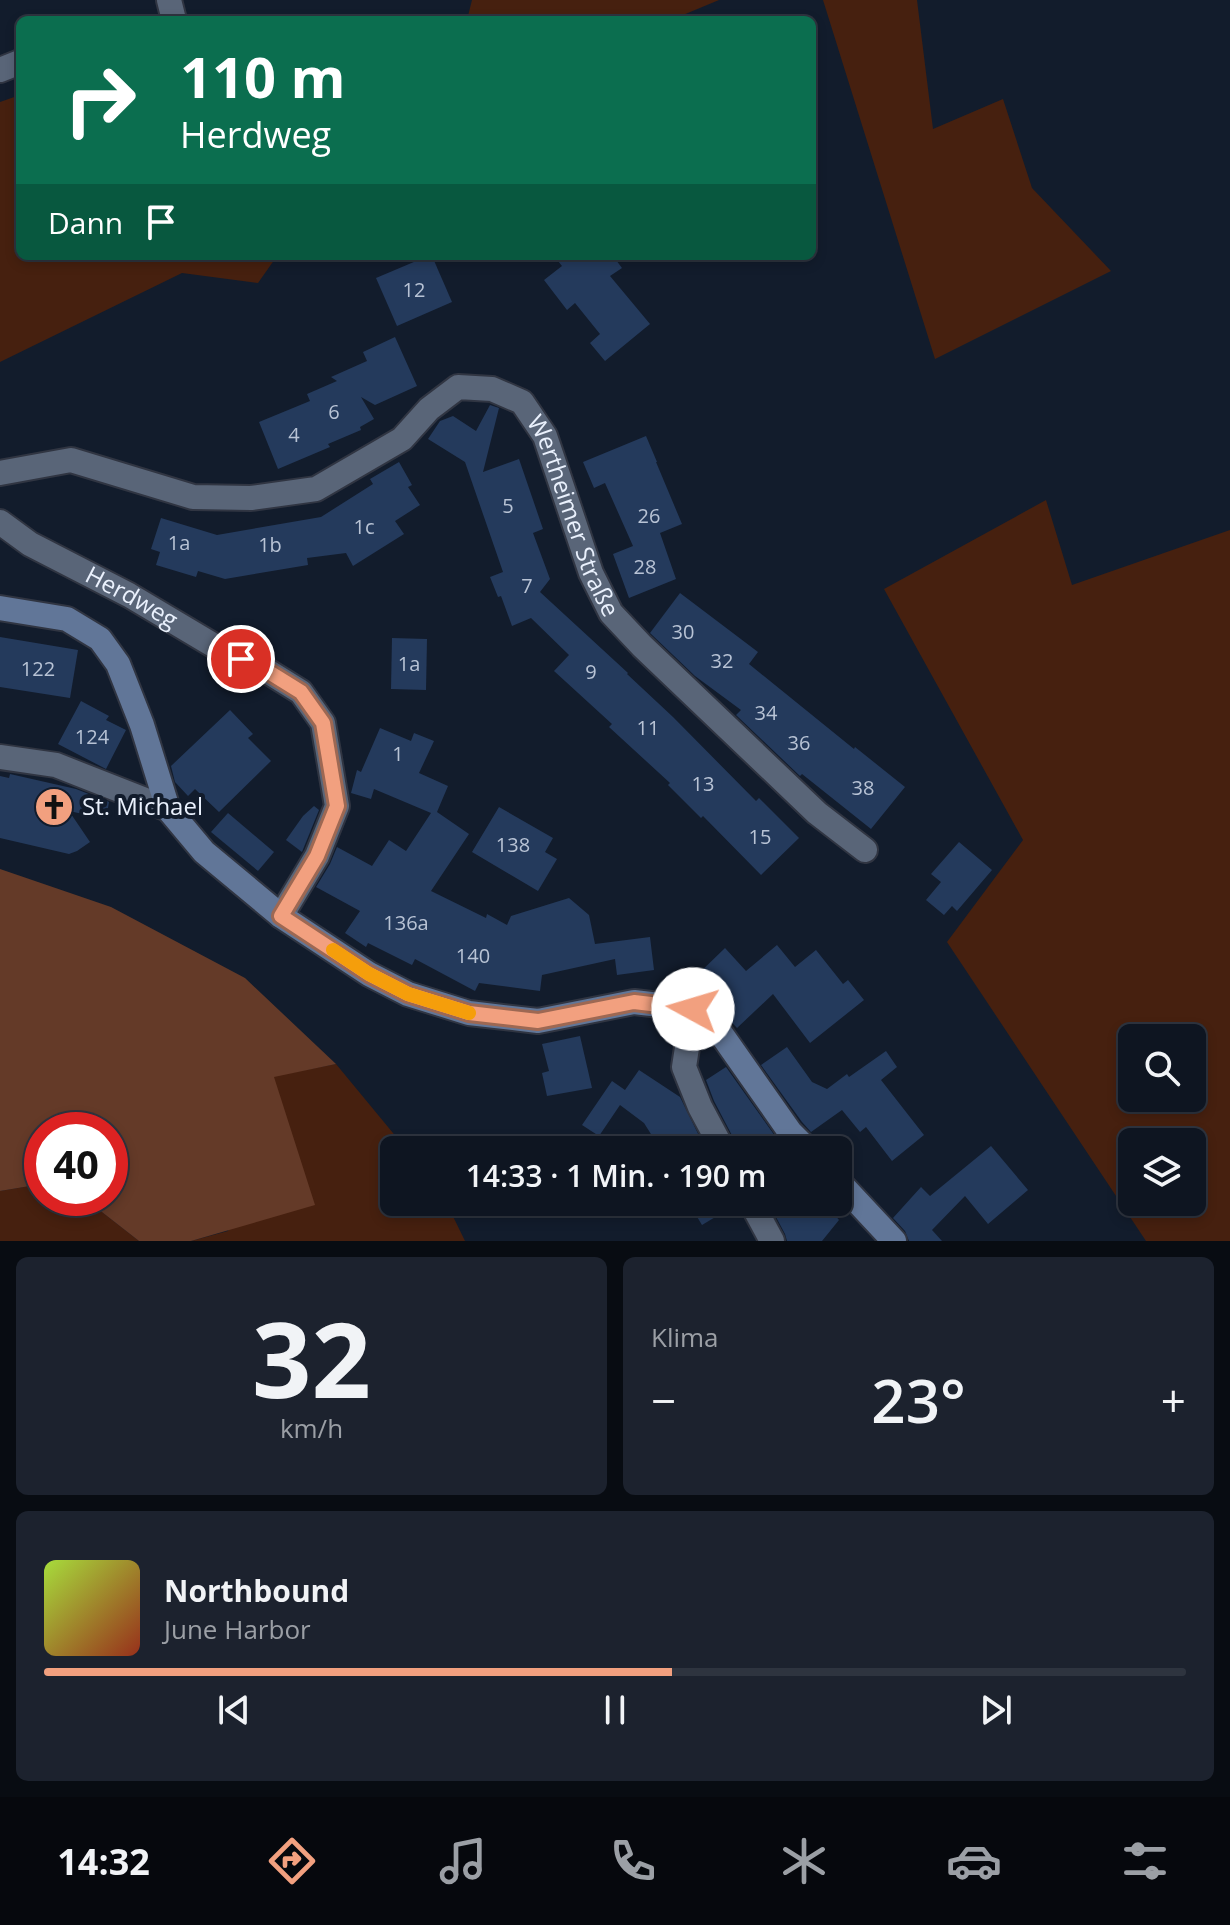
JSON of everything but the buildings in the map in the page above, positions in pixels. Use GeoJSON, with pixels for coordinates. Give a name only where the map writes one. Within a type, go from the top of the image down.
{"type":"FeatureCollection","features":[{"type":"Feature","properties":{"kind":"street","name":"Wertheimer Straße"},"geometry":{"type":"LineString","coordinates":[[0,473],[71,460],[193,497],[251,498],[316,489],[402,439],[429,409],[458,387],[492,389],[522,402],[545,436],[591,573],[611,613],[817,813],[865,850]]}},
{"type":"Feature","properties":{"kind":"street","name":"Herdweg"},"geometry":{"type":"LineString","coordinates":[[0,522],[30,544],[129,595],[218,648],[264,669],[301,692],[309,702],[323,723],[337,806],[317,856],[281,916]]}},
{"type":"Feature","properties":{"kind":"street"},"geometry":{"type":"LineString","coordinates":[[0,608],[67,619],[100,639],[118,664],[142,725],[168,809],[204,852],[281,916],[369,974],[408,994],[469,1013],[538,1021],[634,1002],[693,1009],[717,1028],[794,1136]]}},
{"type":"Feature","properties":{"kind":"street"},"geometry":{"type":"LineString","coordinates":[[0,757],[56,765],[168,809]]}},
{"type":"Feature","properties":{"kind":"street"},"geometry":{"type":"LineString","coordinates":[[693,1009],[684,1067],[716,1136]]}},
{"type":"Feature","properties":{"kind":"street"},"geometry":{"type":"LineString","coordinates":[[852,1196],[894,1241]]}},
{"type":"Feature","properties":{"kind":"street"},"geometry":{"type":"LineString","coordinates":[[759,1216],[772,1241]]}},
{"type":"Feature","properties":{"kind":"shaded area"},"geometry":{"type":"Polygon","coordinates":[[[472,0],[719,0],[681,16],[468,16],[472,0]]]}},
{"type":"Feature","properties":{"kind":"shaded area"},"geometry":{"type":"Polygon","coordinates":[[[823,0],[917,0],[933,129],[1003,99],[1032,188],[1111,271],[935,359],[823,0]]]}},
{"type":"Feature","properties":{"kind":"shaded area"},"geometry":{"type":"Polygon","coordinates":[[[16,96],[16,260],[274,260],[258,283],[182,273],[0,362],[0,102],[16,96]]]}},
{"type":"Feature","properties":{"kind":"shaded area"},"geometry":{"type":"Polygon","coordinates":[[[1046,500],[1072,585],[1230,530],[1230,1241],[1146,1241],[1129,1216],[1206,1216],[1206,1128],[1118,1128],[1118,1199],[947,942],[1023,840],[884,589],[1046,500]]]}},
{"type":"Feature","properties":{"kind":"shaded area"},"geometry":{"type":"Polygon","coordinates":[[[0,869],[111,907],[245,978],[336,1064],[274,1077],[315,1205],[191,1241],[139,1241],[107,1216],[128,1216],[128,1112],[24,1112],[24,1187],[0,1191],[0,869]]]}},
{"type":"Feature","properties":{"kind":"shaded area"},"geometry":{"type":"Polygon","coordinates":[[[336,1064],[395,1136],[380,1136],[380,1216],[453,1216],[465,1241],[191,1241],[228,1231],[274,1076],[336,1064]]]}},
{"type":"Feature","properties":{"kind":"shaded area"},"geometry":{"type":"Polygon","coordinates":[[[24,1187],[24,1216],[107,1216],[139,1241],[0,1241],[0,1191],[24,1187]]]}},
{"type":"Feature","properties":{"kind":"slow traffic"},"geometry":{"type":"LineString","coordinates":[[333,950],[369,974],[408,994],[469,1013]]}},
{"type":"Feature","properties":{"kind":"place","name":"St. Michael"},"geometry":{"type":"Point","coordinates":[54,807]}},
{"type":"Feature","properties":{"kind":"route"},"geometry":{"type":"LineString","coordinates":[[241,659],[301,692],[323,723],[337,806],[317,856],[281,916],[369,974],[408,994],[469,1013],[538,1021],[634,1002],[693,1009]]}}]}
